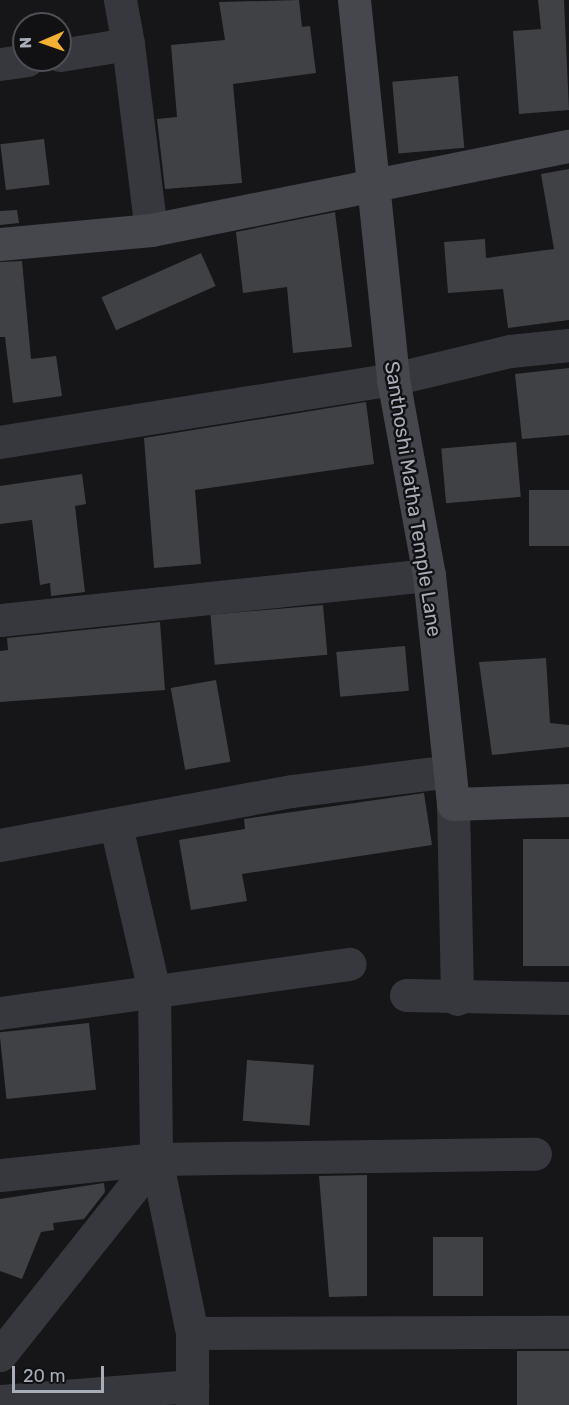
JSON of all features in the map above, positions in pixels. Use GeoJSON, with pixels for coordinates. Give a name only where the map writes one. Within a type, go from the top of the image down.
{"type":"FeatureCollection","features":[{"type":"Feature","properties":{"kind":"street"},"geometry":{"type":"LineString","coordinates":[[120,0],[128,44],[151,230]]}},
{"type":"Feature","properties":{"kind":"street","name":"Santhoshi Matha Temple Lane"},"geometry":{"type":"LineString","coordinates":[[354,0],[376,183],[393,379],[429,574],[450,771],[453,804],[457,999]]}},
{"type":"Feature","properties":{"kind":"street"},"geometry":{"type":"LineString","coordinates":[[72,53],[128,44]]}},
{"type":"Feature","properties":{"kind":"street"},"geometry":{"type":"LineString","coordinates":[[0,244],[151,230],[376,183],[569,147]]}},
{"type":"Feature","properties":{"kind":"street"},"geometry":{"type":"LineString","coordinates":[[0,442],[393,379],[510,351],[569,345]]}},
{"type":"Feature","properties":{"kind":"street"},"geometry":{"type":"LineString","coordinates":[[0,620],[429,574]]}},
{"type":"Feature","properties":{"kind":"street"},"geometry":{"type":"LineString","coordinates":[[0,845],[116,826],[292,791],[450,771]]}},
{"type":"Feature","properties":{"kind":"street"},"geometry":{"type":"LineString","coordinates":[[453,804],[569,800]]}},
{"type":"Feature","properties":{"kind":"street"},"geometry":{"type":"LineString","coordinates":[[0,1401],[192,1395],[192,1333],[156,1159],[154,990],[116,826]]}},
{"type":"Feature","properties":{"kind":"street"},"geometry":{"type":"LineString","coordinates":[[0,1013],[350,964]]}},
{"type":"Feature","properties":{"kind":"street"},"geometry":{"type":"LineString","coordinates":[[406,995],[457,999],[569,998]]}},
{"type":"Feature","properties":{"kind":"street"},"geometry":{"type":"LineString","coordinates":[[0,1174],[156,1159],[535,1154]]}},
{"type":"Feature","properties":{"kind":"street"},"geometry":{"type":"LineString","coordinates":[[0,1355],[156,1159]]}},
{"type":"Feature","properties":{"kind":"street"},"geometry":{"type":"LineString","coordinates":[[192,1333],[568,1332]]}},
{"type":"Feature","properties":{"kind":"building"},"geometry":{"type":"Polygon","coordinates":[[[299,0],[302,27],[310,26],[316,73],[233,84],[242,183],[165,189],[157,119],[177,117],[171,45],[225,40],[219,2],[299,0]]]}},
{"type":"Feature","properties":{"kind":"building"},"geometry":{"type":"Polygon","coordinates":[[[538,0],[564,0],[569,110],[519,114],[513,31],[541,29],[538,0]]]}},
{"type":"Feature","properties":{"kind":"building"},"geometry":{"type":"Polygon","coordinates":[[[458,76],[464,148],[399,153],[392,82],[458,76]]]}},
{"type":"Feature","properties":{"kind":"building"},"geometry":{"type":"Polygon","coordinates":[[[44,139],[50,185],[6,190],[0,144],[44,139]]]}},
{"type":"Feature","properties":{"kind":"building"},"geometry":{"type":"Polygon","coordinates":[[[569,169],[569,320],[508,328],[503,289],[448,293],[444,242],[485,239],[486,258],[554,249],[541,174],[569,169]]]}},
{"type":"Feature","properties":{"kind":"building"},"geometry":{"type":"Polygon","coordinates":[[[17,210],[19,223],[0,225],[0,211],[17,210]]]}},
{"type":"Feature","properties":{"kind":"building"},"geometry":{"type":"Polygon","coordinates":[[[335,212],[352,347],[293,353],[287,287],[243,293],[236,232],[335,212]]]}},
{"type":"Feature","properties":{"kind":"building"},"geometry":{"type":"Polygon","coordinates":[[[201,253],[216,286],[116,330],[101,297],[201,253]]]}},
{"type":"Feature","properties":{"kind":"building"},"geometry":{"type":"Polygon","coordinates":[[[22,261],[31,359],[56,356],[62,396],[13,403],[5,337],[0,337],[0,262],[22,261]]]}},
{"type":"Feature","properties":{"kind":"building"},"geometry":{"type":"Polygon","coordinates":[[[569,368],[569,435],[522,439],[515,374],[569,368]]]}},
{"type":"Feature","properties":{"kind":"building"},"geometry":{"type":"Polygon","coordinates":[[[366,402],[374,464],[195,490],[201,564],[154,568],[144,438],[366,402]]]}},
{"type":"Feature","properties":{"kind":"building"},"geometry":{"type":"Polygon","coordinates":[[[516,442],[521,497],[446,503],[441,449],[516,442]]]}},
{"type":"Feature","properties":{"kind":"building"},"geometry":{"type":"Polygon","coordinates":[[[82,474],[86,504],[75,506],[85,592],[51,596],[50,583],[40,585],[32,520],[0,524],[0,486],[82,474]]]}},
{"type":"Feature","properties":{"kind":"building"},"geometry":{"type":"Polygon","coordinates":[[[529,490],[569,490],[569,546],[529,546],[529,490]]]}},
{"type":"Feature","properties":{"kind":"building"},"geometry":{"type":"Polygon","coordinates":[[[323,605],[327,655],[215,665],[210,615],[323,605]]]}},
{"type":"Feature","properties":{"kind":"building"},"geometry":{"type":"Polygon","coordinates":[[[160,622],[165,690],[0,702],[0,651],[8,650],[7,638],[160,622]]]}},
{"type":"Feature","properties":{"kind":"building"},"geometry":{"type":"Polygon","coordinates":[[[405,646],[409,691],[340,697],[336,652],[405,646]]]}},
{"type":"Feature","properties":{"kind":"building"},"geometry":{"type":"Polygon","coordinates":[[[546,658],[550,723],[569,725],[569,747],[492,755],[479,662],[546,658]]]}},
{"type":"Feature","properties":{"kind":"building"},"geometry":{"type":"Polygon","coordinates":[[[216,680],[230,762],[185,770],[171,688],[216,680]]]}},
{"type":"Feature","properties":{"kind":"building"},"geometry":{"type":"Polygon","coordinates":[[[424,793],[432,845],[242,874],[247,901],[191,910],[179,840],[245,829],[244,819],[424,793]]]}},
{"type":"Feature","properties":{"kind":"building"},"geometry":{"type":"Polygon","coordinates":[[[523,839],[569,839],[569,966],[523,966],[523,839]]]}},
{"type":"Feature","properties":{"kind":"building"},"geometry":{"type":"Polygon","coordinates":[[[89,1023],[96,1090],[6,1099],[0,1032],[89,1023]]]}},
{"type":"Feature","properties":{"kind":"building"},"geometry":{"type":"Polygon","coordinates":[[[247,1060],[314,1065],[310,1126],[243,1121],[247,1060]]]}},
{"type":"Feature","properties":{"kind":"building"},"geometry":{"type":"Polygon","coordinates":[[[367,1175],[367,1296],[329,1297],[319,1176],[367,1175]]]}},
{"type":"Feature","properties":{"kind":"building"},"geometry":{"type":"Polygon","coordinates":[[[104,1183],[105,1192],[84,1219],[53,1223],[54,1230],[41,1232],[22,1279],[0,1271],[0,1199],[104,1183]]]}},
{"type":"Feature","properties":{"kind":"building"},"geometry":{"type":"Polygon","coordinates":[[[433,1237],[483,1237],[483,1296],[433,1296],[433,1237]]]}},
{"type":"Feature","properties":{"kind":"building"},"geometry":{"type":"Polygon","coordinates":[[[517,1351],[569,1351],[569,1405],[517,1405],[517,1351]]]}}]}
